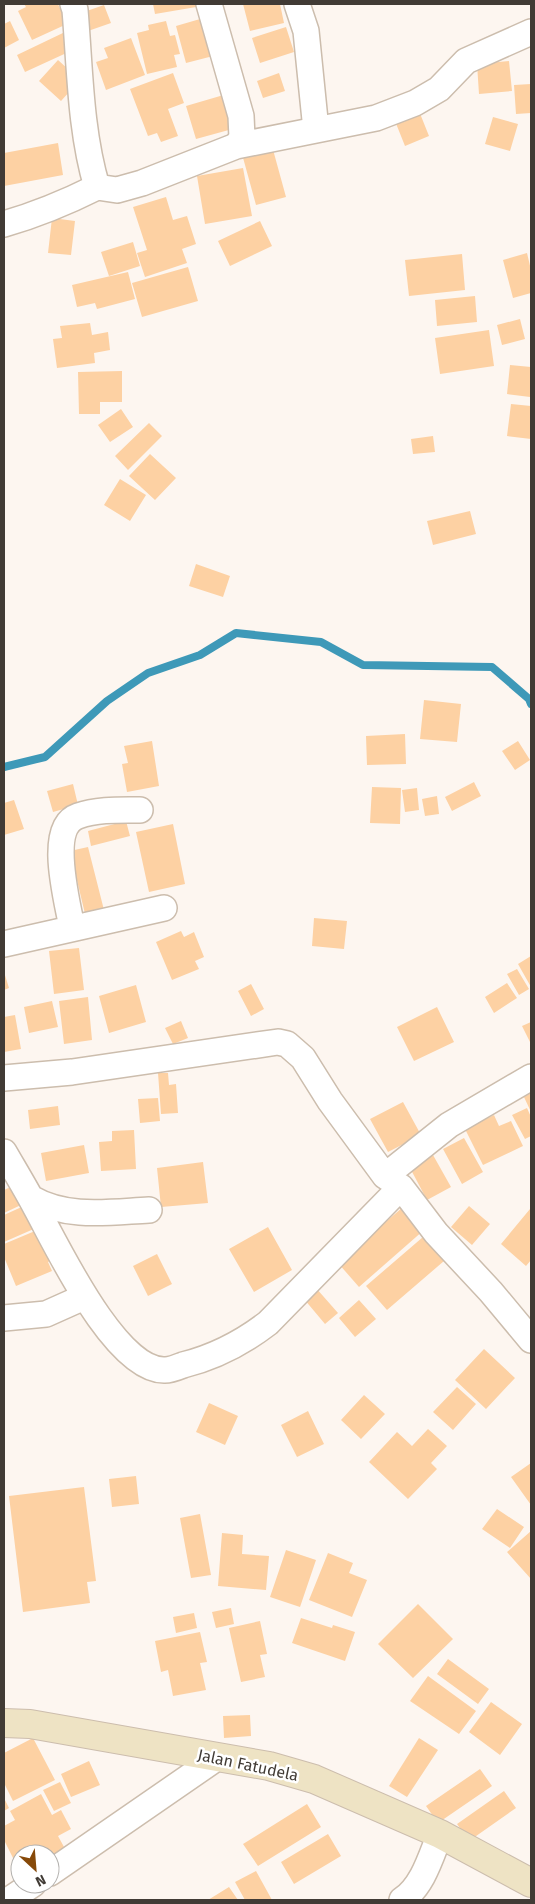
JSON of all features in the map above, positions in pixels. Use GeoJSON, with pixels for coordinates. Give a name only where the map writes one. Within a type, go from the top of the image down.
{"type":"FeatureCollection","features":[{"type":"Feature","properties":{"kind":"street"},"geometry":{"type":"LineString","coordinates":[[73,4],[86,135],[90,165],[97,187]]}},
{"type":"Feature","properties":{"kind":"street"},"geometry":{"type":"LineString","coordinates":[[209,4],[241,116],[242,138],[236,146]]}},
{"type":"Feature","properties":{"kind":"street"},"geometry":{"type":"LineString","coordinates":[[297,4],[306,31],[316,130]]}},
{"type":"Feature","properties":{"kind":"street"},"geometry":{"type":"LineString","coordinates":[[4,238],[13,221],[60,206],[97,187],[118,190],[142,183],[236,146],[376,118],[415,103],[439,89],[466,61],[531,32]]}},
{"type":"Feature","properties":{"kind":"street"},"geometry":{"type":"LineString","coordinates":[[72,928],[60,852],[66,824],[76,816],[85,814],[108,810],[140,810]]}},
{"type":"Feature","properties":{"kind":"street"},"geometry":{"type":"LineString","coordinates":[[4,944],[164,908]]}},
{"type":"Feature","properties":{"kind":"street"},"geometry":{"type":"LineString","coordinates":[[4,1078],[72,1072],[278,1042],[287,1044],[303,1058],[330,1100],[393,1181],[436,1233],[491,1292],[531,1340]]}},
{"type":"Feature","properties":{"kind":"street"},"geometry":{"type":"LineString","coordinates":[[4,1152],[84,1297],[121,1345],[139,1362],[152,1368],[165,1370],[225,1351],[250,1337],[268,1323],[393,1181],[449,1125],[531,1077]]}},
{"type":"Feature","properties":{"kind":"street"},"geometry":{"type":"LineString","coordinates":[[31,1198],[39,1203],[78,1213],[149,1210]]}},
{"type":"Feature","properties":{"kind":"street"},"geometry":{"type":"LineString","coordinates":[[4,1318],[46,1314],[84,1297]]}},
{"type":"Feature","properties":{"kind":"street","name":"Jalan Fatudela"},"geometry":{"type":"LineString","coordinates":[[4,1723],[30,1724],[269,1766],[314,1779],[440,1834],[531,1883]]}},
{"type":"Feature","properties":{"kind":"street"},"geometry":{"type":"LineString","coordinates":[[60,1866],[218,1757]]}},
{"type":"Feature","properties":{"kind":"street"},"geometry":{"type":"LineString","coordinates":[[402,1900],[422,1877],[440,1834]]}},
{"type":"Feature","properties":{"kind":"building"},"geometry":{"type":"Polygon","coordinates":[[[24,4],[58,4],[67,24],[32,40],[18,11],[26,7],[24,4]]]}},
{"type":"Feature","properties":{"kind":"building"},"geometry":{"type":"Polygon","coordinates":[[[153,4],[208,4],[208,5],[155,14],[153,4]]]}},
{"type":"Feature","properties":{"kind":"building"},"geometry":{"type":"Polygon","coordinates":[[[243,4],[280,4],[284,23],[250,31],[243,4]]]}},
{"type":"Feature","properties":{"kind":"building"},"geometry":{"type":"Polygon","coordinates":[[[104,5],[111,23],[88,31],[81,13],[104,5]]]}},
{"type":"Feature","properties":{"kind":"building"},"geometry":{"type":"Polygon","coordinates":[[[207,17],[217,55],[186,63],[176,26],[207,17]]]}},
{"type":"Feature","properties":{"kind":"building"},"geometry":{"type":"Polygon","coordinates":[[[10,21],[19,40],[4,48],[4,24],[10,21]]]}},
{"type":"Feature","properties":{"kind":"building"},"geometry":{"type":"Polygon","coordinates":[[[166,21],[170,36],[175,35],[180,54],[174,55],[177,67],[147,74],[137,33],[149,30],[148,25],[166,21]]]}},
{"type":"Feature","properties":{"kind":"building"},"geometry":{"type":"Polygon","coordinates":[[[286,27],[294,52],[260,63],[252,38],[286,27]]]}},
{"type":"Feature","properties":{"kind":"building"},"geometry":{"type":"Polygon","coordinates":[[[65,32],[73,50],[25,72],[17,55],[65,32]]]}},
{"type":"Feature","properties":{"kind":"building"},"geometry":{"type":"Polygon","coordinates":[[[131,38],[145,75],[106,90],[96,62],[108,58],[104,48],[131,38]]]}},
{"type":"Feature","properties":{"kind":"building"},"geometry":{"type":"Polygon","coordinates":[[[58,60],[80,80],[61,101],[39,81],[58,60]]]}},
{"type":"Feature","properties":{"kind":"building"},"geometry":{"type":"Polygon","coordinates":[[[509,61],[512,91],[479,94],[477,64],[509,61]]]}},
{"type":"Feature","properties":{"kind":"building"},"geometry":{"type":"Polygon","coordinates":[[[173,73],[184,103],[168,109],[178,136],[161,142],[157,133],[148,136],[130,89],[173,73]]]}},
{"type":"Feature","properties":{"kind":"building"},"geometry":{"type":"Polygon","coordinates":[[[279,73],[285,91],[263,98],[257,81],[279,73]]]}},
{"type":"Feature","properties":{"kind":"building"},"geometry":{"type":"Polygon","coordinates":[[[531,84],[531,113],[516,114],[514,85],[531,84]]]}},
{"type":"Feature","properties":{"kind":"building"},"geometry":{"type":"Polygon","coordinates":[[[227,94],[236,128],[196,139],[186,106],[227,94]]]}},
{"type":"Feature","properties":{"kind":"building"},"geometry":{"type":"Polygon","coordinates":[[[419,111],[429,136],[405,146],[395,121],[419,111]]]}},
{"type":"Feature","properties":{"kind":"building"},"geometry":{"type":"Polygon","coordinates":[[[493,117],[518,124],[510,151],[485,144],[493,117]]]}},
{"type":"Feature","properties":{"kind":"building"},"geometry":{"type":"Polygon","coordinates":[[[58,143],[63,175],[4,186],[4,153],[58,143]]]}},
{"type":"Feature","properties":{"kind":"building"},"geometry":{"type":"Polygon","coordinates":[[[272,146],[286,197],[256,205],[242,154],[272,146]]]}},
{"type":"Feature","properties":{"kind":"building"},"geometry":{"type":"Polygon","coordinates":[[[243,168],[252,216],[205,224],[197,176],[243,168]]]}},
{"type":"Feature","properties":{"kind":"building"},"geometry":{"type":"Polygon","coordinates":[[[166,197],[173,220],[187,216],[196,244],[182,249],[187,263],[145,277],[137,253],[147,250],[133,207],[166,197]]]}},
{"type":"Feature","properties":{"kind":"building"},"geometry":{"type":"Polygon","coordinates":[[[52,218],[75,221],[71,255],[48,253],[52,218]]]}},
{"type":"Feature","properties":{"kind":"building"},"geometry":{"type":"Polygon","coordinates":[[[260,221],[272,246],[230,266],[218,241],[260,221]]]}},
{"type":"Feature","properties":{"kind":"building"},"geometry":{"type":"Polygon","coordinates":[[[133,242],[140,266],[109,276],[101,252],[133,242]]]}},
{"type":"Feature","properties":{"kind":"building"},"geometry":{"type":"Polygon","coordinates":[[[527,253],[531,270],[531,293],[513,298],[503,260],[527,253]]]}},
{"type":"Feature","properties":{"kind":"building"},"geometry":{"type":"Polygon","coordinates":[[[462,254],[465,290],[409,296],[405,260],[462,254]]]}},
{"type":"Feature","properties":{"kind":"building"},"geometry":{"type":"Polygon","coordinates":[[[188,267],[198,301],[142,317],[132,283],[188,267]]]}},
{"type":"Feature","properties":{"kind":"building"},"geometry":{"type":"Polygon","coordinates":[[[128,272],[135,299],[97,309],[95,303],[77,307],[72,285],[128,272]]]}},
{"type":"Feature","properties":{"kind":"building"},"geometry":{"type":"Polygon","coordinates":[[[475,296],[477,322],[437,326],[435,300],[475,296]]]}},
{"type":"Feature","properties":{"kind":"building"},"geometry":{"type":"Polygon","coordinates":[[[520,319],[525,339],[502,345],[497,325],[520,319]]]}},
{"type":"Feature","properties":{"kind":"building"},"geometry":{"type":"Polygon","coordinates":[[[90,323],[92,335],[108,332],[110,350],[94,353],[95,363],[57,368],[53,339],[62,338],[60,326],[90,323]]]}},
{"type":"Feature","properties":{"kind":"building"},"geometry":{"type":"Polygon","coordinates":[[[489,330],[494,366],[440,374],[435,338],[489,330]]]}},
{"type":"Feature","properties":{"kind":"building"},"geometry":{"type":"Polygon","coordinates":[[[510,365],[531,367],[530,397],[507,394],[510,365]]]}},
{"type":"Feature","properties":{"kind":"building"},"geometry":{"type":"Polygon","coordinates":[[[122,371],[122,402],[100,402],[100,414],[79,414],[78,372],[122,371]]]}},
{"type":"Feature","properties":{"kind":"building"},"geometry":{"type":"Polygon","coordinates":[[[511,404],[531,406],[531,439],[507,436],[511,404]]]}},
{"type":"Feature","properties":{"kind":"building"},"geometry":{"type":"Polygon","coordinates":[[[121,409],[133,427],[110,442],[98,425],[121,409]]]}},
{"type":"Feature","properties":{"kind":"building"},"geometry":{"type":"Polygon","coordinates":[[[149,423],[162,436],[128,470],[115,456],[149,423]]]}},
{"type":"Feature","properties":{"kind":"building"},"geometry":{"type":"Polygon","coordinates":[[[433,436],[435,452],[413,454],[411,439],[433,436]]]}},
{"type":"Feature","properties":{"kind":"building"},"geometry":{"type":"Polygon","coordinates":[[[150,454],[176,478],[155,500],[129,476],[150,454]]]}},
{"type":"Feature","properties":{"kind":"building"},"geometry":{"type":"Polygon","coordinates":[[[120,479],[146,495],[130,521],[104,505],[120,479]]]}},
{"type":"Feature","properties":{"kind":"building"},"geometry":{"type":"Polygon","coordinates":[[[470,511],[476,534],[433,545],[427,521],[470,511]]]}},
{"type":"Feature","properties":{"kind":"building"},"geometry":{"type":"Polygon","coordinates":[[[196,564],[230,576],[223,597],[189,586],[196,564]]]}},
{"type":"Feature","properties":{"kind":"building"},"geometry":{"type":"Polygon","coordinates":[[[424,700],[461,704],[457,742],[420,739],[424,700]]]}},
{"type":"Feature","properties":{"kind":"building"},"geometry":{"type":"Polygon","coordinates":[[[405,734],[406,764],[367,765],[366,736],[405,734]]]}},
{"type":"Feature","properties":{"kind":"building"},"geometry":{"type":"Polygon","coordinates":[[[152,741],[159,786],[127,792],[122,764],[128,763],[124,746],[152,741]]]}},
{"type":"Feature","properties":{"kind":"building"},"geometry":{"type":"Polygon","coordinates":[[[518,741],[530,760],[515,770],[502,751],[518,741]]]}},
{"type":"Feature","properties":{"kind":"building"},"geometry":{"type":"Polygon","coordinates":[[[474,782],[481,796],[452,811],[445,797],[474,782]]]}},
{"type":"Feature","properties":{"kind":"building"},"geometry":{"type":"Polygon","coordinates":[[[73,784],[78,805],[53,812],[47,791],[73,784]]]}},
{"type":"Feature","properties":{"kind":"building"},"geometry":{"type":"Polygon","coordinates":[[[372,787],[401,788],[400,824],[370,823],[372,787]]]}},
{"type":"Feature","properties":{"kind":"building"},"geometry":{"type":"Polygon","coordinates":[[[417,788],[419,810],[405,812],[402,790],[417,788]]]}},
{"type":"Feature","properties":{"kind":"building"},"geometry":{"type":"Polygon","coordinates":[[[437,796],[439,814],[425,816],[422,799],[437,796]]]}},
{"type":"Feature","properties":{"kind":"building"},"geometry":{"type":"Polygon","coordinates":[[[14,800],[24,829],[4,835],[4,803],[14,800]]]}},
{"type":"Feature","properties":{"kind":"building"},"geometry":{"type":"Polygon","coordinates":[[[126,821],[130,836],[91,846],[88,831],[126,821]]]}},
{"type":"Feature","properties":{"kind":"building"},"geometry":{"type":"Polygon","coordinates":[[[173,824],[185,884],[149,892],[136,832],[173,824]]]}},
{"type":"Feature","properties":{"kind":"building"},"geometry":{"type":"Polygon","coordinates":[[[88,847],[105,914],[86,918],[70,851],[88,847]]]}},
{"type":"Feature","properties":{"kind":"building"},"geometry":{"type":"Polygon","coordinates":[[[314,918],[347,921],[344,949],[312,946],[314,918]]]}},
{"type":"Feature","properties":{"kind":"building"},"geometry":{"type":"Polygon","coordinates":[[[181,931],[184,937],[194,932],[204,957],[195,961],[199,969],[172,980],[156,942],[181,931]]]}},
{"type":"Feature","properties":{"kind":"building"},"geometry":{"type":"Polygon","coordinates":[[[79,948],[84,990],[54,994],[49,951],[79,948]]]}},
{"type":"Feature","properties":{"kind":"building"},"geometry":{"type":"Polygon","coordinates":[[[531,956],[531,987],[518,964],[531,956]]]}},
{"type":"Feature","properties":{"kind":"building"},"geometry":{"type":"Polygon","coordinates":[[[517,969],[529,989],[519,995],[507,974],[517,969]]]}},
{"type":"Feature","properties":{"kind":"building"},"geometry":{"type":"Polygon","coordinates":[[[4,972],[9,988],[4,990],[4,972]]]}},
{"type":"Feature","properties":{"kind":"building"},"geometry":{"type":"Polygon","coordinates":[[[507,983],[517,998],[494,1013],[485,997],[507,983]]]}},
{"type":"Feature","properties":{"kind":"building"},"geometry":{"type":"Polygon","coordinates":[[[251,984],[264,1009],[251,1016],[238,991],[251,984]]]}},
{"type":"Feature","properties":{"kind":"building"},"geometry":{"type":"Polygon","coordinates":[[[136,985],[146,1022],[109,1033],[99,996],[136,985]]]}},
{"type":"Feature","properties":{"kind":"building"},"geometry":{"type":"Polygon","coordinates":[[[88,997],[92,1040],[64,1044],[59,1001],[88,997]]]}},
{"type":"Feature","properties":{"kind":"building"},"geometry":{"type":"Polygon","coordinates":[[[52,1001],[58,1027],[29,1033],[24,1007],[52,1001]]]}},
{"type":"Feature","properties":{"kind":"building"},"geometry":{"type":"Polygon","coordinates":[[[437,1007],[454,1042],[414,1061],[397,1027],[437,1007]]]}},
{"type":"Feature","properties":{"kind":"building"},"geometry":{"type":"Polygon","coordinates":[[[15,1015],[21,1049],[4,1052],[4,1017],[15,1015]]]}},
{"type":"Feature","properties":{"kind":"building"},"geometry":{"type":"Polygon","coordinates":[[[181,1021],[188,1038],[173,1044],[165,1028],[181,1021]]]}},
{"type":"Feature","properties":{"kind":"building"},"geometry":{"type":"Polygon","coordinates":[[[531,1022],[531,1044],[522,1026],[531,1022]]]}},
{"type":"Feature","properties":{"kind":"building"},"geometry":{"type":"Polygon","coordinates":[[[158,1073],[168,1073],[169,1085],[176,1084],[178,1113],[161,1114],[158,1073]]]}},
{"type":"Feature","properties":{"kind":"building"},"geometry":{"type":"Polygon","coordinates":[[[531,1093],[531,1112],[524,1097],[531,1093]]]}},
{"type":"Feature","properties":{"kind":"building"},"geometry":{"type":"Polygon","coordinates":[[[158,1098],[160,1121],[140,1123],[138,1099],[158,1098]]]}},
{"type":"Feature","properties":{"kind":"building"},"geometry":{"type":"Polygon","coordinates":[[[403,1102],[421,1135],[388,1152],[370,1119],[403,1102]]]}},
{"type":"Feature","properties":{"kind":"building"},"geometry":{"type":"Polygon","coordinates":[[[58,1106],[60,1125],[30,1129],[28,1110],[58,1106]]]}},
{"type":"Feature","properties":{"kind":"building"},"geometry":{"type":"Polygon","coordinates":[[[527,1108],[531,1117],[531,1136],[525,1139],[512,1115],[527,1108]]]}},
{"type":"Feature","properties":{"kind":"building"},"geometry":{"type":"Polygon","coordinates":[[[494,1115],[499,1126],[511,1121],[523,1146],[483,1165],[465,1129],[494,1115]]]}},
{"type":"Feature","properties":{"kind":"building"},"geometry":{"type":"Polygon","coordinates":[[[134,1130],[136,1169],[101,1171],[99,1142],[112,1141],[112,1131],[134,1130]]]}},
{"type":"Feature","properties":{"kind":"building"},"geometry":{"type":"Polygon","coordinates":[[[464,1138],[483,1172],[462,1184],[443,1149],[464,1138]]]}},
{"type":"Feature","properties":{"kind":"building"},"geometry":{"type":"Polygon","coordinates":[[[84,1145],[89,1173],[46,1181],[41,1153],[84,1145]]]}},
{"type":"Feature","properties":{"kind":"building"},"geometry":{"type":"Polygon","coordinates":[[[433,1155],[451,1187],[427,1200],[410,1168],[433,1155]]]}},
{"type":"Feature","properties":{"kind":"building"},"geometry":{"type":"Polygon","coordinates":[[[203,1162],[208,1203],[161,1207],[157,1168],[203,1162]]]}},
{"type":"Feature","properties":{"kind":"building"},"geometry":{"type":"Polygon","coordinates":[[[13,1186],[21,1205],[4,1213],[4,1190],[13,1186]]]}},
{"type":"Feature","properties":{"kind":"building"},"geometry":{"type":"Polygon","coordinates":[[[26,1205],[36,1228],[4,1242],[4,1215],[26,1205]]]}},
{"type":"Feature","properties":{"kind":"building"},"geometry":{"type":"Polygon","coordinates":[[[469,1206],[490,1224],[472,1245],[451,1227],[469,1206]]]}},
{"type":"Feature","properties":{"kind":"building"},"geometry":{"type":"Polygon","coordinates":[[[403,1207],[424,1230],[359,1287],[338,1263],[403,1207]]]}},
{"type":"Feature","properties":{"kind":"building"},"geometry":{"type":"Polygon","coordinates":[[[530,1209],[531,1260],[526,1266],[501,1244],[530,1209]]]}},
{"type":"Feature","properties":{"kind":"building"},"geometry":{"type":"Polygon","coordinates":[[[268,1227],[292,1270],[254,1292],[229,1249],[268,1227]]]}},
{"type":"Feature","properties":{"kind":"building"},"geometry":{"type":"Polygon","coordinates":[[[35,1231],[40,1243],[47,1240],[54,1259],[48,1262],[52,1271],[16,1286],[4,1257],[4,1244],[35,1231]]]}},
{"type":"Feature","properties":{"kind":"building"},"geometry":{"type":"Polygon","coordinates":[[[423,1237],[444,1261],[387,1310],[366,1286],[423,1237]]]}},
{"type":"Feature","properties":{"kind":"building"},"geometry":{"type":"Polygon","coordinates":[[[157,1254],[172,1284],[148,1296],[133,1266],[157,1254]]]}},
{"type":"Feature","properties":{"kind":"building"},"geometry":{"type":"Polygon","coordinates":[[[316,1288],[338,1313],[325,1324],[304,1299],[316,1288]]]}},
{"type":"Feature","properties":{"kind":"building"},"geometry":{"type":"Polygon","coordinates":[[[359,1300],[376,1319],[355,1337],[339,1318],[359,1300]]]}},
{"type":"Feature","properties":{"kind":"building"},"geometry":{"type":"Polygon","coordinates":[[[484,1349],[515,1378],[486,1409],[455,1380],[484,1349]]]}},
{"type":"Feature","properties":{"kind":"building"},"geometry":{"type":"Polygon","coordinates":[[[457,1387],[476,1404],[453,1430],[433,1412],[457,1387]]]}},
{"type":"Feature","properties":{"kind":"building"},"geometry":{"type":"Polygon","coordinates":[[[364,1395],[385,1414],[361,1439],[341,1420],[364,1395]]]}},
{"type":"Feature","properties":{"kind":"building"},"geometry":{"type":"Polygon","coordinates":[[[209,1403],[238,1416],[225,1445],[196,1432],[209,1403]]]}},
{"type":"Feature","properties":{"kind":"building"},"geometry":{"type":"Polygon","coordinates":[[[308,1411],[324,1444],[297,1457],[281,1425],[308,1411]]]}},
{"type":"Feature","properties":{"kind":"building"},"geometry":{"type":"Polygon","coordinates":[[[428,1429],[447,1446],[431,1463],[437,1469],[408,1499],[369,1462],[397,1432],[412,1446],[428,1429]]]}},
{"type":"Feature","properties":{"kind":"building"},"geometry":{"type":"Polygon","coordinates":[[[531,1463],[531,1505],[511,1477],[531,1463]]]}},
{"type":"Feature","properties":{"kind":"building"},"geometry":{"type":"Polygon","coordinates":[[[136,1476],[139,1504],[112,1507],[109,1479],[136,1476]]]}},
{"type":"Feature","properties":{"kind":"building"},"geometry":{"type":"Polygon","coordinates":[[[84,1487],[96,1581],[87,1582],[90,1603],[23,1612],[9,1496],[84,1487]]]}},
{"type":"Feature","properties":{"kind":"building"},"geometry":{"type":"Polygon","coordinates":[[[497,1509],[524,1527],[510,1548],[482,1529],[497,1509]]]}},
{"type":"Feature","properties":{"kind":"building"},"geometry":{"type":"Polygon","coordinates":[[[200,1514],[211,1575],[191,1578],[180,1518],[200,1514]]]}},
{"type":"Feature","properties":{"kind":"building"},"geometry":{"type":"Polygon","coordinates":[[[531,1531],[531,1579],[507,1552],[531,1531]]]}},
{"type":"Feature","properties":{"kind":"building"},"geometry":{"type":"Polygon","coordinates":[[[222,1533],[243,1535],[242,1554],[269,1556],[266,1590],[218,1586],[222,1533]]]}},
{"type":"Feature","properties":{"kind":"building"},"geometry":{"type":"Polygon","coordinates":[[[286,1550],[316,1560],[300,1607],[270,1597],[286,1550]]]}},
{"type":"Feature","properties":{"kind":"building"},"geometry":{"type":"Polygon","coordinates":[[[328,1553],[353,1563],[349,1573],[367,1580],[352,1617],[309,1600],[328,1553]]]}},
{"type":"Feature","properties":{"kind":"building"},"geometry":{"type":"Polygon","coordinates":[[[418,1604],[453,1639],[413,1678],[378,1644],[418,1604]]]}},
{"type":"Feature","properties":{"kind":"building"},"geometry":{"type":"Polygon","coordinates":[[[231,1608],[234,1624],[216,1628],[212,1612],[231,1608]]]}},
{"type":"Feature","properties":{"kind":"building"},"geometry":{"type":"Polygon","coordinates":[[[194,1613],[197,1628],[176,1633],[173,1617],[194,1613]]]}},
{"type":"Feature","properties":{"kind":"building"},"geometry":{"type":"Polygon","coordinates":[[[301,1618],[332,1628],[333,1625],[355,1632],[345,1661],[292,1643],[301,1618]]]}},
{"type":"Feature","properties":{"kind":"building"},"geometry":{"type":"Polygon","coordinates":[[[260,1621],[267,1654],[260,1655],[265,1677],[241,1682],[229,1628],[260,1621]]]}},
{"type":"Feature","properties":{"kind":"building"},"geometry":{"type":"Polygon","coordinates":[[[200,1632],[207,1662],[200,1663],[206,1690],[173,1696],[168,1670],[161,1672],[155,1641],[200,1632]]]}},
{"type":"Feature","properties":{"kind":"building"},"geometry":{"type":"Polygon","coordinates":[[[448,1659],[489,1689],[478,1704],[437,1674],[448,1659]]]}},
{"type":"Feature","properties":{"kind":"building"},"geometry":{"type":"Polygon","coordinates":[[[428,1676],[476,1711],[459,1734],[410,1701],[428,1676]]]}},
{"type":"Feature","properties":{"kind":"building"},"geometry":{"type":"Polygon","coordinates":[[[491,1702],[522,1724],[500,1755],[469,1732],[491,1702]]]}},
{"type":"Feature","properties":{"kind":"building"},"geometry":{"type":"Polygon","coordinates":[[[250,1715],[251,1736],[224,1738],[223,1716],[250,1715]]]}},
{"type":"Feature","properties":{"kind":"building"},"geometry":{"type":"Polygon","coordinates":[[[33,1738],[55,1780],[13,1801],[4,1783],[4,1753],[33,1738]]]}},
{"type":"Feature","properties":{"kind":"building"},"geometry":{"type":"Polygon","coordinates":[[[419,1738],[438,1750],[407,1797],[389,1786],[419,1738]]]}},
{"type":"Feature","properties":{"kind":"building"},"geometry":{"type":"Polygon","coordinates":[[[89,1761],[100,1785],[71,1797],[61,1774],[89,1761]]]}},
{"type":"Feature","properties":{"kind":"building"},"geometry":{"type":"Polygon","coordinates":[[[480,1769],[492,1786],[438,1823],[426,1806],[480,1769]]]}},
{"type":"Feature","properties":{"kind":"building"},"geometry":{"type":"Polygon","coordinates":[[[60,1782],[71,1803],[54,1811],[43,1790],[60,1782]]]}},
{"type":"Feature","properties":{"kind":"building"},"geometry":{"type":"Polygon","coordinates":[[[504,1791],[516,1808],[469,1841],[457,1824],[504,1791]]]}},
{"type":"Feature","properties":{"kind":"building"},"geometry":{"type":"Polygon","coordinates":[[[41,1794],[52,1815],[61,1810],[71,1829],[58,1836],[69,1856],[60,1861],[60,1844],[10,1844],[10,1852],[4,1840],[4,1826],[15,1820],[10,1811],[41,1794]]]}},
{"type":"Feature","properties":{"kind":"building"},"geometry":{"type":"Polygon","coordinates":[[[4,1798],[9,1808],[4,1811],[4,1798]]]}},
{"type":"Feature","properties":{"kind":"building"},"geometry":{"type":"Polygon","coordinates":[[[307,1804],[321,1827],[258,1866],[243,1844],[307,1804]]]}},
{"type":"Feature","properties":{"kind":"building"},"geometry":{"type":"Polygon","coordinates":[[[328,1834],[341,1856],[294,1884],[281,1862],[328,1834]]]}},
{"type":"Feature","properties":{"kind":"building"},"geometry":{"type":"Polygon","coordinates":[[[256,1871],[272,1900],[245,1900],[235,1882],[256,1871]]]}},
{"type":"Feature","properties":{"kind":"building"},"geometry":{"type":"Polygon","coordinates":[[[229,1887],[238,1900],[208,1900],[229,1887]]]}},
{"type":"Feature","properties":{"kind":"waterway"},"geometry":{"type":"LineString","coordinates":[[4,767],[45,757],[107,701],[148,673],[200,655],[236,633],[321,642],[363,665],[492,667],[529,699],[531,704]]}}]}
